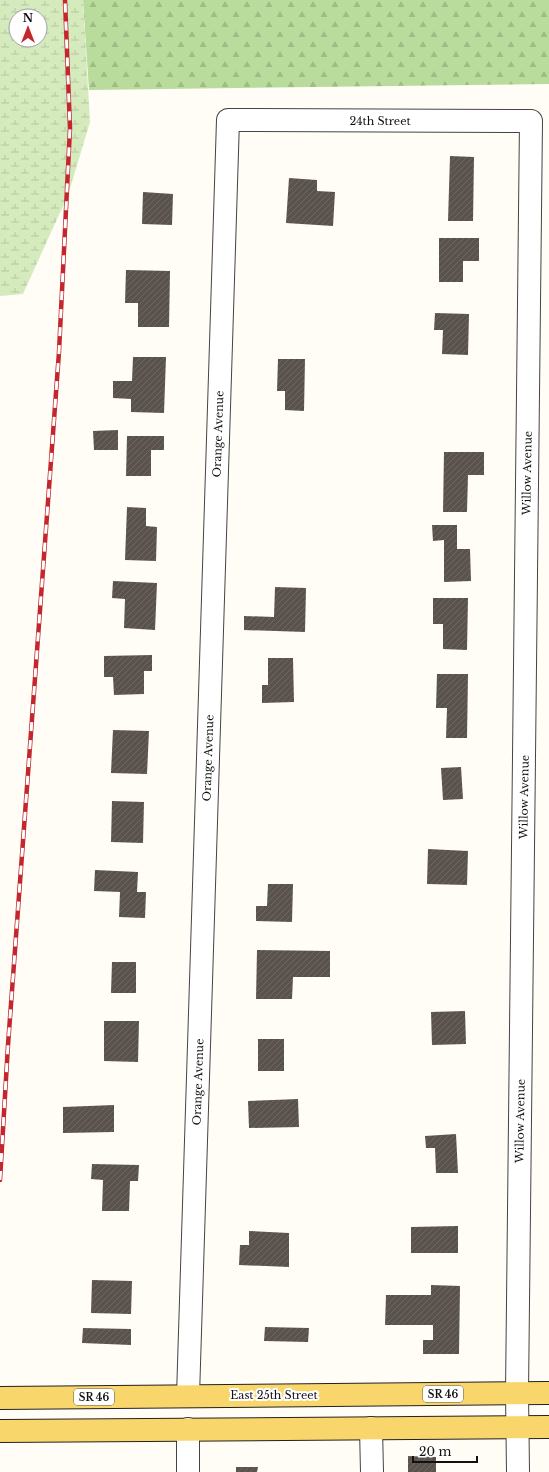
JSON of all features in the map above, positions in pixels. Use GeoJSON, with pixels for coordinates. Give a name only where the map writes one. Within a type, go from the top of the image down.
{"type":"FeatureCollection","features":[{"type":"Feature","properties":{"kind":"main road","name":"East 25th Street"},"geometry":{"type":"LineString","coordinates":[[0,1398],[549,1393]]}},
{"type":"Feature","properties":{"kind":"main road"},"geometry":{"type":"LineString","coordinates":[[22,1430],[58,1415],[173,1414],[188,1396]]}},
{"type":"Feature","properties":{"kind":"main road"},"geometry":{"type":"LineString","coordinates":[[0,1431],[549,1427]]}},
{"type":"Feature","properties":{"kind":"street","name":"24th Street"},"geometry":{"type":"LineString","coordinates":[[228,120],[532,121]]}},
{"type":"Feature","properties":{"kind":"street","name":"Orange Avenue"},"geometry":{"type":"LineString","coordinates":[[188,1396],[228,120]]}},
{"type":"Feature","properties":{"kind":"street","name":"Willow Avenue"},"geometry":{"type":"LineString","coordinates":[[518,1472],[517,1393],[532,121]]}},
{"type":"Feature","properties":{"kind":"street"},"geometry":{"type":"LineString","coordinates":[[371,1428],[372,1472]]}},
{"type":"Feature","properties":{"kind":"street"},"geometry":{"type":"LineString","coordinates":[[188,1429],[188,1472]]}},
{"type":"Feature","properties":{"kind":"green space"},"geometry":{"type":"Polygon","coordinates":[[[0,0],[83,0],[90,122],[68,195],[23,294],[0,296],[0,0]]]}},
{"type":"Feature","properties":{"kind":"green space"},"geometry":{"type":"Polygon","coordinates":[[[83,0],[549,0],[549,84],[89,90],[83,0]]]}},
{"type":"Feature","properties":{"kind":"building"},"geometry":{"type":"Polygon","coordinates":[[[450,156],[474,157],[473,221],[448,221],[450,156]]]}},
{"type":"Feature","properties":{"kind":"building"},"geometry":{"type":"Polygon","coordinates":[[[289,178],[317,180],[317,191],[335,192],[333,226],[286,223],[289,178]]]}},
{"type":"Feature","properties":{"kind":"building"},"geometry":{"type":"Polygon","coordinates":[[[143,192],[173,194],[172,225],[142,224],[143,192]]]}},
{"type":"Feature","properties":{"kind":"building"},"geometry":{"type":"Polygon","coordinates":[[[439,238],[479,238],[479,261],[463,261],[463,282],[439,282],[439,238]]]}},
{"type":"Feature","properties":{"kind":"building"},"geometry":{"type":"Polygon","coordinates":[[[126,270],[170,271],[169,327],[138,327],[138,303],[125,303],[126,270]]]}},
{"type":"Feature","properties":{"kind":"building"},"geometry":{"type":"Polygon","coordinates":[[[435,313],[469,314],[468,355],[442,354],[443,330],[434,330],[435,313]]]}},
{"type":"Feature","properties":{"kind":"building"},"geometry":{"type":"Polygon","coordinates":[[[133,357],[166,357],[164,413],[131,412],[131,399],[113,398],[113,381],[132,381],[133,357]]]}},
{"type":"Feature","properties":{"kind":"building"},"geometry":{"type":"Polygon","coordinates":[[[278,359],[305,359],[304,411],[285,410],[285,391],[277,391],[278,359]]]}},
{"type":"Feature","properties":{"kind":"building"},"geometry":{"type":"Polygon","coordinates":[[[118,430],[118,450],[94,450],[93,431],[118,430]]]}},
{"type":"Feature","properties":{"kind":"building"},"geometry":{"type":"Polygon","coordinates":[[[127,436],[164,436],[164,450],[151,450],[151,476],[126,476],[127,436]]]}},
{"type":"Feature","properties":{"kind":"building"},"geometry":{"type":"Polygon","coordinates":[[[444,452],[484,452],[484,475],[468,475],[467,512],[443,512],[444,452]]]}},
{"type":"Feature","properties":{"kind":"building"},"geometry":{"type":"Polygon","coordinates":[[[127,507],[146,508],[146,526],[157,527],[156,561],[125,560],[127,507]]]}},
{"type":"Feature","properties":{"kind":"building"},"geometry":{"type":"Polygon","coordinates":[[[432,525],[457,525],[457,549],[470,549],[471,581],[444,582],[444,540],[433,541],[432,525]]]}},
{"type":"Feature","properties":{"kind":"building"},"geometry":{"type":"Polygon","coordinates":[[[113,581],[157,583],[155,630],[124,628],[125,599],[112,598],[113,581]]]}},
{"type":"Feature","properties":{"kind":"building"},"geometry":{"type":"Polygon","coordinates":[[[275,587],[306,588],[305,632],[244,630],[244,616],[274,617],[275,587]]]}},
{"type":"Feature","properties":{"kind":"building"},"geometry":{"type":"Polygon","coordinates":[[[433,598],[468,598],[467,650],[443,649],[443,624],[433,624],[433,598]]]}},
{"type":"Feature","properties":{"kind":"building"},"geometry":{"type":"Polygon","coordinates":[[[152,655],[152,671],[144,671],[144,694],[114,695],[113,677],[104,677],[104,656],[152,655]]]}},
{"type":"Feature","properties":{"kind":"building"},"geometry":{"type":"Polygon","coordinates":[[[268,658],[293,658],[294,702],[262,703],[262,685],[268,685],[268,658]]]}},
{"type":"Feature","properties":{"kind":"building"},"geometry":{"type":"Polygon","coordinates":[[[437,674],[468,674],[467,738],[446,738],[447,708],[436,708],[437,674]]]}},
{"type":"Feature","properties":{"kind":"building"},"geometry":{"type":"Polygon","coordinates":[[[113,730],[149,731],[147,774],[111,773],[113,730]]]}},
{"type":"Feature","properties":{"kind":"building"},"geometry":{"type":"Polygon","coordinates":[[[461,767],[463,799],[443,800],[441,768],[461,767]]]}},
{"type":"Feature","properties":{"kind":"building"},"geometry":{"type":"Polygon","coordinates":[[[112,801],[144,802],[143,843],[111,842],[112,801]]]}},
{"type":"Feature","properties":{"kind":"building"},"geometry":{"type":"Polygon","coordinates":[[[428,849],[468,851],[467,885],[427,884],[428,849]]]}},
{"type":"Feature","properties":{"kind":"building"},"geometry":{"type":"Polygon","coordinates":[[[95,870],[138,872],[137,892],[146,892],[145,918],[119,917],[120,892],[94,891],[95,870]]]}},
{"type":"Feature","properties":{"kind":"building"},"geometry":{"type":"Polygon","coordinates":[[[268,884],[293,884],[292,922],[256,921],[256,906],[267,906],[268,884]]]}},
{"type":"Feature","properties":{"kind":"building"},"geometry":{"type":"Polygon","coordinates":[[[257,950],[330,951],[330,977],[293,977],[292,999],[256,999],[257,950]]]}},
{"type":"Feature","properties":{"kind":"building"},"geometry":{"type":"Polygon","coordinates":[[[112,962],[136,962],[136,993],[111,993],[112,962]]]}},
{"type":"Feature","properties":{"kind":"building"},"geometry":{"type":"Polygon","coordinates":[[[465,1011],[466,1044],[432,1045],[431,1012],[465,1011]]]}},
{"type":"Feature","properties":{"kind":"building"},"geometry":{"type":"Polygon","coordinates":[[[104,1021],[139,1021],[138,1062],[104,1061],[104,1021]]]}},
{"type":"Feature","properties":{"kind":"building"},"geometry":{"type":"Polygon","coordinates":[[[258,1039],[284,1039],[284,1071],[258,1071],[258,1039]]]}},
{"type":"Feature","properties":{"kind":"building"},"geometry":{"type":"Polygon","coordinates":[[[298,1099],[299,1127],[249,1128],[248,1101],[298,1099]]]}},
{"type":"Feature","properties":{"kind":"building"},"geometry":{"type":"Polygon","coordinates":[[[114,1105],[114,1132],[63,1133],[63,1107],[114,1105]]]}},
{"type":"Feature","properties":{"kind":"building"},"geometry":{"type":"Polygon","coordinates":[[[456,1134],[458,1173],[436,1173],[435,1148],[426,1148],[425,1136],[456,1134]]]}},
{"type":"Feature","properties":{"kind":"building"},"geometry":{"type":"Polygon","coordinates":[[[92,1164],[139,1165],[138,1181],[130,1181],[129,1211],[102,1211],[103,1180],[91,1179],[92,1164]]]}},
{"type":"Feature","properties":{"kind":"building"},"geometry":{"type":"Polygon","coordinates":[[[458,1226],[458,1253],[411,1253],[411,1227],[458,1226]]]}},
{"type":"Feature","properties":{"kind":"building"},"geometry":{"type":"Polygon","coordinates":[[[249,1231],[289,1233],[289,1267],[239,1265],[240,1245],[249,1245],[249,1231]]]}},
{"type":"Feature","properties":{"kind":"building"},"geometry":{"type":"Polygon","coordinates":[[[92,1280],[132,1281],[131,1314],[91,1313],[92,1280]]]}},
{"type":"Feature","properties":{"kind":"building"},"geometry":{"type":"Polygon","coordinates":[[[431,1285],[460,1286],[459,1354],[423,1354],[423,1340],[433,1340],[433,1325],[385,1325],[386,1295],[431,1295],[431,1285]]]}},
{"type":"Feature","properties":{"kind":"building"},"geometry":{"type":"Polygon","coordinates":[[[265,1327],[309,1328],[308,1342],[264,1341],[265,1327]]]}},
{"type":"Feature","properties":{"kind":"building"},"geometry":{"type":"Polygon","coordinates":[[[83,1328],[131,1329],[131,1345],[82,1343],[83,1328]]]}},
{"type":"Feature","properties":{"kind":"building"},"geometry":{"type":"Polygon","coordinates":[[[408,1456],[436,1457],[436,1472],[408,1472],[408,1456]]]}},
{"type":"Feature","properties":{"kind":"building"},"geometry":{"type":"Polygon","coordinates":[[[236,1467],[258,1467],[257,1472],[236,1472],[236,1467]]]}},
{"type":"Feature","properties":{"kind":"railway"},"geometry":{"type":"LineString","coordinates":[[0,1180],[8,1045],[59,352],[70,128],[65,0]]}}]}
